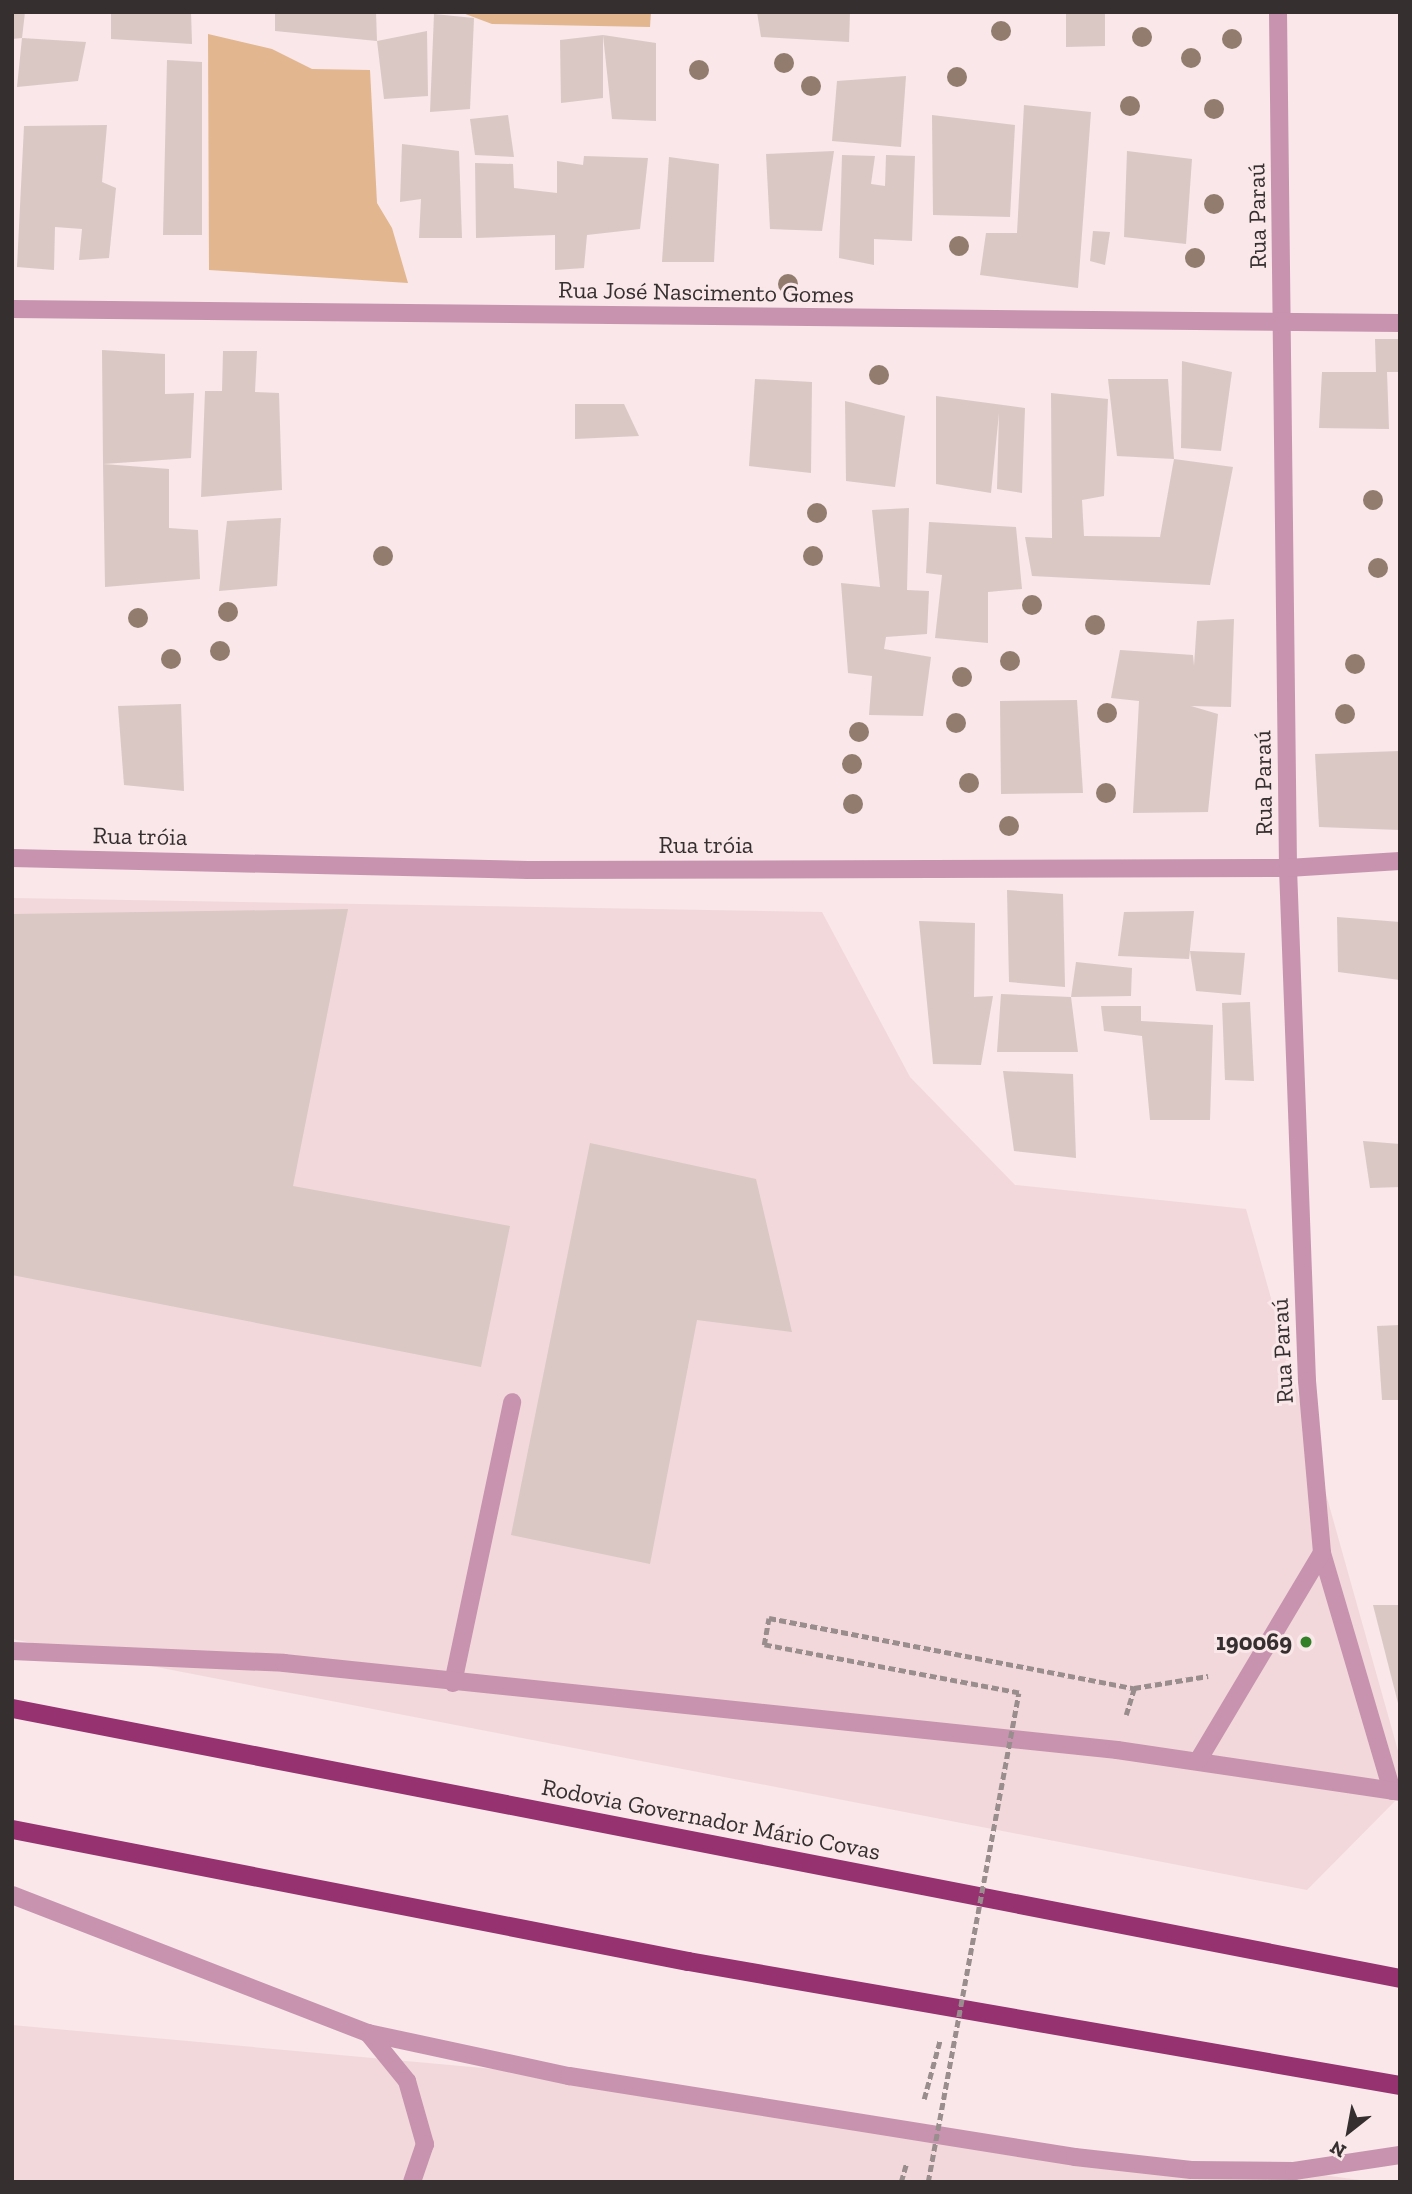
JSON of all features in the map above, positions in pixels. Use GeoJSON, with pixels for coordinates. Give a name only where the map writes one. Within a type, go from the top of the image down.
{"type":"FeatureCollection","features":[{"type":"Feature","properties":{"kind":"highway","name":"Rodovia Governador Mário Covas"},"geometry":{"type":"LineString","coordinates":[[12,1708],[1400,1978]]}},
{"type":"Feature","properties":{"kind":"highway"},"geometry":{"type":"LineString","coordinates":[[12,1829],[702,1964],[1400,2085]]}},
{"type":"Feature","properties":{"kind":"street","name":"Rua Paraú"},"geometry":{"type":"LineString","coordinates":[[1278,12],[1288,868],[1307,1381],[1322,1553],[1396,1791]]}},
{"type":"Feature","properties":{"kind":"street","name":"Rua José Nascimento Gomes"},"geometry":{"type":"LineString","coordinates":[[12,309],[1400,323]]}},
{"type":"Feature","properties":{"kind":"street","name":"Rua tróia"},"geometry":{"type":"LineString","coordinates":[[12,858],[528,870],[1288,868],[1400,861]]}},
{"type":"Feature","properties":{"kind":"street"},"geometry":{"type":"LineString","coordinates":[[453,1683],[512,1402]]}},
{"type":"Feature","properties":{"kind":"street"},"geometry":{"type":"LineString","coordinates":[[1199,1759],[1322,1553]]}},
{"type":"Feature","properties":{"kind":"street"},"geometry":{"type":"LineString","coordinates":[[12,1651],[284,1662],[453,1683],[1199,1759],[1396,1791]]}},
{"type":"Feature","properties":{"kind":"street"},"geometry":{"type":"LineString","coordinates":[[12,1895],[368,2033],[569,2076],[1194,2176],[1294,2171],[1400,2155]]}},
{"type":"Feature","properties":{"kind":"street"},"geometry":{"type":"LineString","coordinates":[[368,2033],[407,2081],[425,2144],[412,2182]]}},
{"type":"Feature","properties":{"kind":"path"},"geometry":{"type":"LineString","coordinates":[[928,2182],[1019,1693],[764,1645],[769,1618],[1134,1688],[1252,1669]]}},
{"type":"Feature","properties":{"kind":"path"},"geometry":{"type":"LineString","coordinates":[[1117,1750],[1134,1688]]}},
{"type":"Feature","properties":{"kind":"shaded area"},"geometry":{"type":"Polygon","coordinates":[[[460,12],[651,12],[650,27],[492,24],[460,12]]]}},
{"type":"Feature","properties":{"kind":"shaded area"},"geometry":{"type":"Polygon","coordinates":[[[208,34],[272,49],[312,69],[370,70],[377,203],[392,228],[408,283],[209,270],[208,34]]]}},
{"type":"Feature","properties":{"kind":"shaded area"},"geometry":{"type":"Polygon","coordinates":[[[12,898],[822,912],[910,1077],[1015,1185],[1246,1209],[1400,1758],[1400,1796],[1307,1890],[12,1639],[12,898]]]}},
{"type":"Feature","properties":{"kind":"shaded area"},"geometry":{"type":"Polygon","coordinates":[[[12,2025],[569,2076],[1191,2170],[1294,2171],[1374,2182],[12,2182],[12,2025]]]}},
{"type":"Feature","properties":{"kind":"building"},"geometry":{"type":"Polygon","coordinates":[[[12,12],[25,12],[22,38],[12,39],[12,12]]]}},
{"type":"Feature","properties":{"kind":"building"},"geometry":{"type":"Polygon","coordinates":[[[111,12],[191,12],[192,44],[111,39],[111,12]]]}},
{"type":"Feature","properties":{"kind":"building"},"geometry":{"type":"Polygon","coordinates":[[[275,12],[376,12],[377,41],[275,31],[275,12]]]}},
{"type":"Feature","properties":{"kind":"building"},"geometry":{"type":"Polygon","coordinates":[[[757,12],[850,12],[849,42],[761,37],[757,12]]]}},
{"type":"Feature","properties":{"kind":"building"},"geometry":{"type":"Polygon","coordinates":[[[1105,12],[1105,46],[1066,47],[1066,14],[1105,12]]]}},
{"type":"Feature","properties":{"kind":"building"},"geometry":{"type":"Polygon","coordinates":[[[434,14],[474,18],[470,109],[430,112],[434,14]]]}},
{"type":"Feature","properties":{"kind":"building"},"geometry":{"type":"Polygon","coordinates":[[[427,31],[428,96],[384,99],[377,41],[427,31]]]}},
{"type":"Feature","properties":{"kind":"building"},"geometry":{"type":"Polygon","coordinates":[[[603,35],[603,98],[561,103],[560,40],[603,35]]]}},
{"type":"Feature","properties":{"kind":"building"},"geometry":{"type":"Polygon","coordinates":[[[603,35],[656,43],[656,121],[612,119],[603,35]]]}},
{"type":"Feature","properties":{"kind":"building"},"geometry":{"type":"Polygon","coordinates":[[[22,38],[86,42],[78,81],[17,87],[22,38]]]}},
{"type":"Feature","properties":{"kind":"building"},"geometry":{"type":"Polygon","coordinates":[[[167,60],[202,62],[202,235],[163,235],[167,60]]]}},
{"type":"Feature","properties":{"kind":"building"},"geometry":{"type":"Polygon","coordinates":[[[906,76],[901,147],[832,141],[837,81],[906,76]]]}},
{"type":"Feature","properties":{"kind":"building"},"geometry":{"type":"Polygon","coordinates":[[[1024,105],[1091,112],[1078,288],[980,275],[986,233],[1017,233],[1024,105]]]}},
{"type":"Feature","properties":{"kind":"building"},"geometry":{"type":"Polygon","coordinates":[[[508,115],[514,157],[475,155],[470,119],[508,115]]]}},
{"type":"Feature","properties":{"kind":"building"},"geometry":{"type":"Polygon","coordinates":[[[932,115],[1015,125],[1010,217],[933,215],[932,115]]]}},
{"type":"Feature","properties":{"kind":"building"},"geometry":{"type":"Polygon","coordinates":[[[107,125],[102,182],[116,188],[109,258],[79,260],[82,229],[55,227],[54,270],[17,267],[24,126],[107,125]]]}},
{"type":"Feature","properties":{"kind":"building"},"geometry":{"type":"Polygon","coordinates":[[[402,144],[459,151],[462,238],[419,238],[421,199],[400,202],[402,144]]]}},
{"type":"Feature","properties":{"kind":"building"},"geometry":{"type":"Polygon","coordinates":[[[834,151],[822,231],[770,229],[766,154],[834,151]]]}},
{"type":"Feature","properties":{"kind":"building"},"geometry":{"type":"Polygon","coordinates":[[[1127,151],[1192,159],[1186,244],[1124,237],[1127,151]]]}},
{"type":"Feature","properties":{"kind":"building"},"geometry":{"type":"Polygon","coordinates":[[[842,155],[875,156],[871,184],[885,186],[886,155],[915,156],[912,241],[874,239],[874,265],[839,258],[842,155]]]}},
{"type":"Feature","properties":{"kind":"building"},"geometry":{"type":"Polygon","coordinates":[[[584,156],[648,158],[640,229],[587,235],[584,268],[555,270],[555,235],[476,238],[475,163],[513,164],[514,188],[557,193],[557,161],[583,165],[584,156]]]}},
{"type":"Feature","properties":{"kind":"building"},"geometry":{"type":"Polygon","coordinates":[[[669,157],[719,164],[714,262],[662,262],[669,157]]]}},
{"type":"Feature","properties":{"kind":"building"},"geometry":{"type":"Polygon","coordinates":[[[1093,231],[1110,232],[1105,265],[1090,261],[1093,231]]]}},
{"type":"Feature","properties":{"kind":"building"},"geometry":{"type":"Polygon","coordinates":[[[1375,339],[1400,339],[1400,372],[1387,372],[1389,429],[1319,428],[1322,372],[1376,372],[1375,339]]]}},
{"type":"Feature","properties":{"kind":"building"},"geometry":{"type":"Polygon","coordinates":[[[102,350],[165,354],[165,394],[194,393],[191,458],[103,464],[102,350]]]}},
{"type":"Feature","properties":{"kind":"building"},"geometry":{"type":"Polygon","coordinates":[[[223,351],[257,351],[255,392],[279,393],[282,490],[201,497],[205,391],[222,391],[223,351]]]}},
{"type":"Feature","properties":{"kind":"building"},"geometry":{"type":"Polygon","coordinates":[[[1182,361],[1232,372],[1221,451],[1181,448],[1182,361]]]}},
{"type":"Feature","properties":{"kind":"building"},"geometry":{"type":"Polygon","coordinates":[[[755,379],[812,382],[811,473],[749,466],[755,379]]]}},
{"type":"Feature","properties":{"kind":"building"},"geometry":{"type":"Polygon","coordinates":[[[1108,379],[1168,379],[1174,459],[1117,456],[1108,379]]]}},
{"type":"Feature","properties":{"kind":"building"},"geometry":{"type":"Polygon","coordinates":[[[1051,393],[1108,399],[1104,496],[1082,500],[1084,536],[1160,537],[1174,459],[1233,467],[1210,585],[1032,576],[1025,537],[1052,538],[1051,393]]]}},
{"type":"Feature","properties":{"kind":"building"},"geometry":{"type":"Polygon","coordinates":[[[936,396],[1025,408],[1022,493],[997,489],[999,413],[991,493],[936,484],[936,396]]]}},
{"type":"Feature","properties":{"kind":"building"},"geometry":{"type":"Polygon","coordinates":[[[845,401],[905,416],[895,487],[846,481],[845,401]]]}},
{"type":"Feature","properties":{"kind":"building"},"geometry":{"type":"Polygon","coordinates":[[[575,404],[624,404],[639,436],[575,439],[575,404]]]}},
{"type":"Feature","properties":{"kind":"building"},"geometry":{"type":"Polygon","coordinates":[[[103,464],[169,469],[169,528],[198,530],[200,579],[105,587],[103,464]]]}},
{"type":"Feature","properties":{"kind":"building"},"geometry":{"type":"Polygon","coordinates":[[[909,508],[907,590],[929,591],[927,634],[886,637],[884,649],[931,657],[923,716],[869,715],[872,676],[848,673],[841,583],[880,587],[872,510],[909,508]]]}},
{"type":"Feature","properties":{"kind":"building"},"geometry":{"type":"Polygon","coordinates":[[[281,518],[277,586],[219,591],[227,521],[281,518]]]}},
{"type":"Feature","properties":{"kind":"building"},"geometry":{"type":"Polygon","coordinates":[[[929,522],[1016,527],[1022,589],[988,592],[988,643],[935,638],[942,575],[926,573],[929,522]]]}},
{"type":"Feature","properties":{"kind":"building"},"geometry":{"type":"Polygon","coordinates":[[[1234,619],[1231,707],[1191,706],[1218,714],[1208,812],[1133,813],[1139,701],[1111,698],[1120,650],[1193,655],[1194,666],[1197,621],[1234,619]]]}},
{"type":"Feature","properties":{"kind":"building"},"geometry":{"type":"Polygon","coordinates":[[[1077,700],[1083,793],[1001,794],[1000,701],[1077,700]]]}},
{"type":"Feature","properties":{"kind":"building"},"geometry":{"type":"Polygon","coordinates":[[[181,704],[184,791],[124,785],[118,706],[181,704]]]}},
{"type":"Feature","properties":{"kind":"building"},"geometry":{"type":"Polygon","coordinates":[[[1400,751],[1400,830],[1319,827],[1315,754],[1400,751]]]}},
{"type":"Feature","properties":{"kind":"building"},"geometry":{"type":"Polygon","coordinates":[[[1007,890],[1063,894],[1065,987],[1009,982],[1007,890]]]}},
{"type":"Feature","properties":{"kind":"building"},"geometry":{"type":"Polygon","coordinates":[[[348,909],[293,1186],[510,1226],[481,1367],[12,1275],[12,914],[348,909]]]}},
{"type":"Feature","properties":{"kind":"building"},"geometry":{"type":"Polygon","coordinates":[[[1194,911],[1189,959],[1118,956],[1124,912],[1194,911]]]}},
{"type":"Feature","properties":{"kind":"building"},"geometry":{"type":"Polygon","coordinates":[[[1337,917],[1400,922],[1400,980],[1338,972],[1337,917]]]}},
{"type":"Feature","properties":{"kind":"building"},"geometry":{"type":"Polygon","coordinates":[[[919,921],[975,923],[974,997],[993,996],[981,1065],[933,1064],[919,921]]]}},
{"type":"Feature","properties":{"kind":"building"},"geometry":{"type":"Polygon","coordinates":[[[1190,951],[1245,953],[1241,995],[1196,991],[1190,951]]]}},
{"type":"Feature","properties":{"kind":"building"},"geometry":{"type":"Polygon","coordinates":[[[1076,962],[1132,968],[1131,996],[1071,997],[1076,962]]]}},
{"type":"Feature","properties":{"kind":"building"},"geometry":{"type":"Polygon","coordinates":[[[1001,994],[1071,997],[1078,1052],[997,1052],[1001,994]]]}},
{"type":"Feature","properties":{"kind":"building"},"geometry":{"type":"Polygon","coordinates":[[[1250,1002],[1254,1081],[1225,1080],[1222,1003],[1250,1002]]]}},
{"type":"Feature","properties":{"kind":"building"},"geometry":{"type":"Polygon","coordinates":[[[1101,1006],[1141,1006],[1141,1021],[1213,1025],[1210,1120],[1150,1120],[1142,1036],[1104,1031],[1101,1006]]]}},
{"type":"Feature","properties":{"kind":"building"},"geometry":{"type":"Polygon","coordinates":[[[1003,1071],[1073,1074],[1076,1158],[1014,1151],[1003,1071]]]}},
{"type":"Feature","properties":{"kind":"building"},"geometry":{"type":"Polygon","coordinates":[[[1363,1141],[1400,1144],[1400,1187],[1370,1188],[1363,1141]]]}},
{"type":"Feature","properties":{"kind":"building"},"geometry":{"type":"Polygon","coordinates":[[[590,1143],[756,1179],[792,1332],[697,1320],[650,1564],[511,1535],[590,1143]]]}},
{"type":"Feature","properties":{"kind":"building"},"geometry":{"type":"Polygon","coordinates":[[[1400,1325],[1400,1400],[1382,1400],[1377,1326],[1400,1325]]]}},
{"type":"Feature","properties":{"kind":"building"},"geometry":{"type":"Polygon","coordinates":[[[1373,1605],[1400,1605],[1400,1707],[1399,1707],[1373,1605]]]}},
{"type":"Feature","properties":{"kind":"place","name":"190069"},"geometry":{"type":"Point","coordinates":[1306,1642]}}]}
